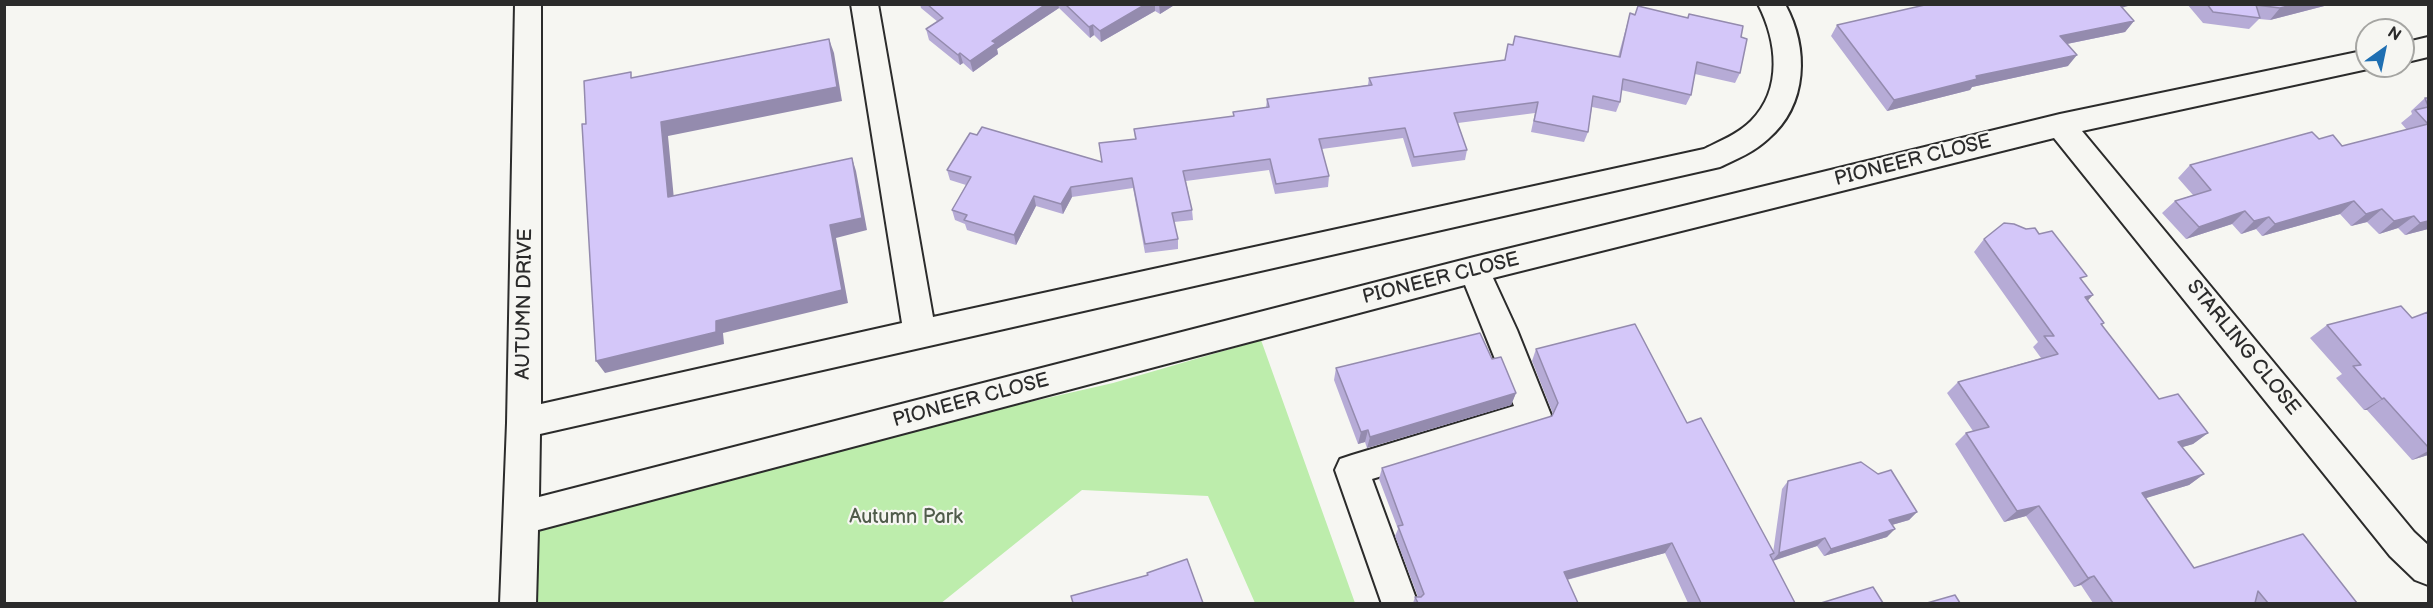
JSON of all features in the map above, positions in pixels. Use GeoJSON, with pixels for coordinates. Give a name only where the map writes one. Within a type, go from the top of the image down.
{"type":"FeatureCollection","features":[{"type":"Feature","properties":{"kind":"street","name":"AUTUMN DRIVE"},"geometry":{"type":"LineString","coordinates":[[518,603],[524,423],[528,4]]}},
{"type":"Feature","properties":{"kind":"street"},"geometry":{"type":"LineString","coordinates":[[864,4],[920,333]]}},
{"type":"Feature","properties":{"kind":"street"},"geometry":{"type":"LineString","coordinates":[[524,423],[920,333],[1710,159],[1737,146],[1762,128],[1783,98],[1788,68],[1786,36],[1771,4]]}},
{"type":"Feature","properties":{"kind":"street","name":"PIONEER CLOSE"},"geometry":{"type":"LineString","coordinates":[[521,518],[1474,270],[2060,125],[2355,63]]}},
{"type":"Feature","properties":{"kind":"street","name":"STARLING CLOSE"},"geometry":{"type":"LineString","coordinates":[[2060,125],[2395,534],[2428,568]]}},
{"type":"Feature","properties":{"kind":"street"},"geometry":{"type":"LineString","coordinates":[[1400,603],[1352,470],[1534,415],[1501,330],[1474,270]]}},
{"type":"Feature","properties":{"kind":"green space","name":"Autumn Park"},"geometry":{"type":"Polygon","coordinates":[[[1261,340],[1355,603],[1255,603],[1208,496],[1082,490],[940,604],[528,603],[521,518],[1113,383],[1261,340]]]}},
{"type":"Feature","properties":{"kind":"building"},"geometry":{"type":"Polygon","coordinates":[[[927,4],[1046,4],[992,41],[996,43],[970,61],[960,53],[958,55],[926,29],[943,18],[927,4]]]}},
{"type":"Feature","properties":{"kind":"building"},"geometry":{"type":"Polygon","coordinates":[[[1065,4],[1146,4],[1100,31],[1093,25],[1089,27],[1065,4]]]}},
{"type":"Feature","properties":{"kind":"building"},"geometry":{"type":"Polygon","coordinates":[[[1929,4],[2119,4],[2134,21],[2060,36],[2077,55],[1976,76],[1977,79],[1894,100],[1837,25],[1929,4]]]}},
{"type":"Feature","properties":{"kind":"building"},"geometry":{"type":"Polygon","coordinates":[[[2207,4],[2296,4],[2280,8],[2256,5],[2260,18],[2213,12],[2207,4]]]}},
{"type":"Feature","properties":{"kind":"building"},"geometry":{"type":"Polygon","coordinates":[[[1638,6],[1688,18],[1689,14],[1743,26],[1741,37],[1747,39],[1740,73],[1697,62],[1691,95],[1623,79],[1620,102],[1593,96],[1588,132],[1534,121],[1538,102],[1454,113],[1467,150],[1414,157],[1405,128],[1319,139],[1329,176],[1276,184],[1270,159],[1183,171],[1192,210],[1172,213],[1178,239],[1145,244],[1132,178],[1071,187],[1061,204],[1034,196],[1014,235],[964,220],[967,215],[952,210],[971,177],[947,170],[970,133],[977,135],[982,127],[1102,162],[1099,143],[1136,139],[1134,129],[1234,116],[1233,112],[1269,107],[1267,99],[1372,85],[1369,78],[1505,60],[1508,44],[1513,45],[1515,36],[1620,57],[1630,13],[1635,15],[1638,6]]]}},
{"type":"Feature","properties":{"kind":"building"},"geometry":{"type":"Polygon","coordinates":[[[829,39],[837,87],[661,122],[668,197],[852,158],[862,218],[830,225],[842,290],[716,321],[716,332],[596,361],[582,124],[586,124],[584,81],[631,72],[631,78],[829,39]]]}},
{"type":"Feature","properties":{"kind":"building"},"geometry":{"type":"Polygon","coordinates":[[[2428,107],[2428,124],[2415,110],[2428,107]]]}},
{"type":"Feature","properties":{"kind":"building"},"geometry":{"type":"Polygon","coordinates":[[[2428,124],[2428,221],[2420,223],[2414,216],[2394,221],[2382,209],[2366,214],[2354,201],[2275,224],[2269,217],[2254,221],[2245,211],[2199,227],[2175,201],[2211,190],[2190,165],[2312,132],[2319,139],[2333,135],[2342,146],[2428,124]]]}},
{"type":"Feature","properties":{"kind":"building"},"geometry":{"type":"Polygon","coordinates":[[[2004,223],[2026,229],[2035,228],[2039,234],[2052,231],[2087,276],[2080,278],[2093,295],[2085,297],[2104,323],[2101,324],[2159,399],[2178,394],[2208,433],[2178,442],[2204,474],[2142,493],[2194,568],[2303,534],[2357,603],[2268,603],[2258,591],[2255,603],[2113,603],[2094,576],[2088,578],[2039,506],[2017,511],[1966,433],[1989,427],[1958,382],[2058,354],[2044,336],[2054,336],[1984,239],[2004,223]]]}},
{"type":"Feature","properties":{"kind":"building"},"geometry":{"type":"Polygon","coordinates":[[[2401,306],[2412,318],[2428,312],[2428,447],[2353,366],[2361,365],[2327,325],[2401,306]]]}},
{"type":"Feature","properties":{"kind":"building"},"geometry":{"type":"Polygon","coordinates":[[[1635,324],[1687,423],[1701,418],[1774,553],[1770,555],[1795,603],[1701,603],[1672,543],[1564,572],[1578,603],[1418,603],[1415,597],[1421,597],[1424,594],[1398,526],[1403,525],[1382,468],[1552,416],[1558,403],[1536,349],[1635,324]]]}},
{"type":"Feature","properties":{"kind":"building"},"geometry":{"type":"Polygon","coordinates":[[[1480,333],[1492,359],[1501,357],[1516,393],[1370,437],[1368,430],[1361,432],[1336,368],[1480,333]]]}},
{"type":"Feature","properties":{"kind":"building"},"geometry":{"type":"Polygon","coordinates":[[[1861,462],[1878,474],[1891,470],[1917,512],[1889,520],[1895,529],[1831,549],[1825,538],[1779,553],[1788,481],[1861,462]]]}},
{"type":"Feature","properties":{"kind":"building"},"geometry":{"type":"Polygon","coordinates":[[[1187,559],[1203,603],[1073,603],[1071,596],[1148,575],[1147,573],[1187,559]]]}},
{"type":"Feature","properties":{"kind":"building"},"geometry":{"type":"Polygon","coordinates":[[[1873,587],[1883,603],[1821,603],[1873,587]]]}},
{"type":"Feature","properties":{"kind":"building"},"geometry":{"type":"Polygon","coordinates":[[[1955,595],[1960,603],[1927,603],[1955,595]]]}}]}
